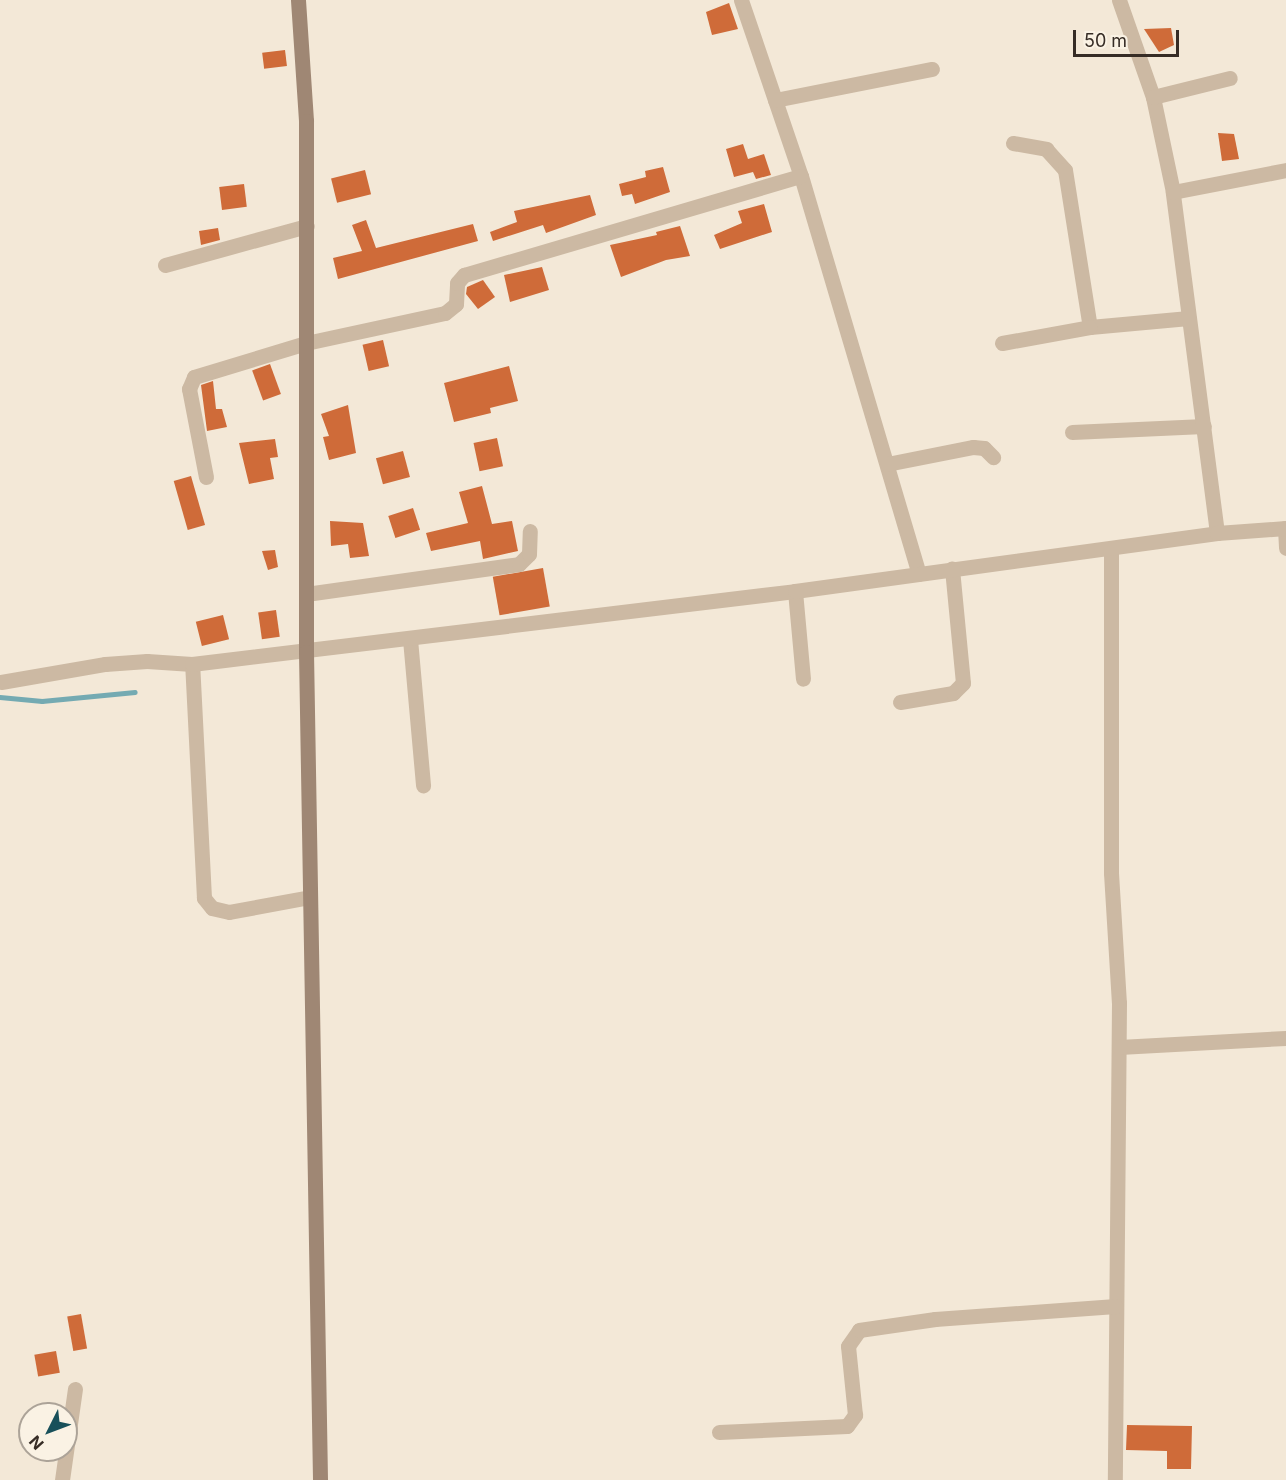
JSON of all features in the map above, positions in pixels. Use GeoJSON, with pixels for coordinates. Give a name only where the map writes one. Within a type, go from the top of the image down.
{"type":"FeatureCollection","features":[{"type":"Feature","properties":{"kind":"street"},"geometry":{"type":"LineString","coordinates":[[298,0],[304,79],[307,226],[306,652],[320,1480]]}},
{"type":"Feature","properties":{"kind":"street"},"geometry":{"type":"LineString","coordinates":[[741,0],[801,176],[919,574]]}},
{"type":"Feature","properties":{"kind":"street"},"geometry":{"type":"LineString","coordinates":[[1119,0],[1153,97],[1173,192],[1217,533]]}},
{"type":"Feature","properties":{"kind":"street"},"geometry":{"type":"LineString","coordinates":[[775,100],[932,69]]}},
{"type":"Feature","properties":{"kind":"street"},"geometry":{"type":"LineString","coordinates":[[1153,97],[1230,78]]}},
{"type":"Feature","properties":{"kind":"street"},"geometry":{"type":"LineString","coordinates":[[1014,143],[1046,149],[1065,170],[1090,327]]}},
{"type":"Feature","properties":{"kind":"street"},"geometry":{"type":"LineString","coordinates":[[1173,192],[1286,170]]}},
{"type":"Feature","properties":{"kind":"street"},"geometry":{"type":"LineString","coordinates":[[206,477],[189,389],[192,380],[306,343],[446,313],[456,304],[457,283],[464,275],[801,176]]}},
{"type":"Feature","properties":{"kind":"street"},"geometry":{"type":"LineString","coordinates":[[165,265],[307,226]]}},
{"type":"Feature","properties":{"kind":"street"},"geometry":{"type":"LineString","coordinates":[[1002,343],[1090,327],[1189,318]]}},
{"type":"Feature","properties":{"kind":"street"},"geometry":{"type":"LineString","coordinates":[[1072,432],[1204,426]]}},
{"type":"Feature","properties":{"kind":"street"},"geometry":{"type":"LineString","coordinates":[[887,464],[973,447],[984,448],[993,456]]}},
{"type":"Feature","properties":{"kind":"street"},"geometry":{"type":"LineString","coordinates":[[1,682],[115,663],[147,661],[192,664],[306,652],[795,591],[1217,533],[1285,528],[1286,548]]}},
{"type":"Feature","properties":{"kind":"street"},"geometry":{"type":"LineString","coordinates":[[306,594],[519,564],[529,554],[530,531]]}},
{"type":"Feature","properties":{"kind":"street"},"geometry":{"type":"LineString","coordinates":[[1111,549],[1111,873],[1119,1047],[1115,1480]]}},
{"type":"Feature","properties":{"kind":"street"},"geometry":{"type":"LineString","coordinates":[[900,702],[953,693],[963,683],[952,569]]}},
{"type":"Feature","properties":{"kind":"street"},"geometry":{"type":"LineString","coordinates":[[795,591],[803,679]]}},
{"type":"Feature","properties":{"kind":"street"},"geometry":{"type":"LineString","coordinates":[[410,639],[423,785]]}},
{"type":"Feature","properties":{"kind":"street"},"geometry":{"type":"LineString","coordinates":[[192,664],[204,898],[212,908],[229,912],[310,897]]}},
{"type":"Feature","properties":{"kind":"street"},"geometry":{"type":"LineString","coordinates":[[1119,1047],[1286,1038]]}},
{"type":"Feature","properties":{"kind":"street"},"geometry":{"type":"LineString","coordinates":[[719,1431],[846,1426],[855,1415],[848,1346],[859,1330],[935,1319],[1116,1306]]}},
{"type":"Feature","properties":{"kind":"street"},"geometry":{"type":"LineString","coordinates":[[62,1480],[75,1389]]}},
{"type":"Feature","properties":{"kind":"building"},"geometry":{"type":"Polygon","coordinates":[[[729,3],[738,29],[712,35],[706,12],[729,3]]]}},
{"type":"Feature","properties":{"kind":"building"},"geometry":{"type":"Polygon","coordinates":[[[1171,28],[1174,45],[1159,52],[1144,29],[1171,28]]]}},
{"type":"Feature","properties":{"kind":"building"},"geometry":{"type":"Polygon","coordinates":[[[285,50],[287,66],[264,69],[262,53],[285,50]]]}},
{"type":"Feature","properties":{"kind":"building"},"geometry":{"type":"Polygon","coordinates":[[[1218,133],[1234,134],[1239,159],[1222,161],[1218,133]]]}},
{"type":"Feature","properties":{"kind":"building"},"geometry":{"type":"Polygon","coordinates":[[[743,144],[748,159],[764,154],[771,175],[756,179],[753,172],[734,177],[726,149],[743,144]]]}},
{"type":"Feature","properties":{"kind":"building"},"geometry":{"type":"Polygon","coordinates":[[[663,167],[670,192],[635,204],[632,194],[622,196],[619,184],[646,177],[645,171],[663,167]]]}},
{"type":"Feature","properties":{"kind":"building"},"geometry":{"type":"Polygon","coordinates":[[[365,170],[371,194],[337,203],[331,178],[365,170]]]}},
{"type":"Feature","properties":{"kind":"building"},"geometry":{"type":"Polygon","coordinates":[[[244,184],[247,207],[222,210],[219,187],[244,184]]]}},
{"type":"Feature","properties":{"kind":"building"},"geometry":{"type":"Polygon","coordinates":[[[590,195],[596,215],[546,233],[543,225],[493,241],[490,232],[517,222],[514,211],[590,195]]]}},
{"type":"Feature","properties":{"kind":"building"},"geometry":{"type":"Polygon","coordinates":[[[764,204],[772,232],[720,249],[714,235],[742,223],[738,211],[764,204]]]}},
{"type":"Feature","properties":{"kind":"building"},"geometry":{"type":"Polygon","coordinates":[[[366,220],[376,248],[473,224],[478,241],[338,279],[333,258],[362,251],[352,225],[366,220]]]}},
{"type":"Feature","properties":{"kind":"building"},"geometry":{"type":"Polygon","coordinates":[[[680,226],[690,256],[666,260],[621,277],[610,245],[657,235],[656,232],[680,226]]]}},
{"type":"Feature","properties":{"kind":"building"},"geometry":{"type":"Polygon","coordinates":[[[218,228],[220,240],[201,245],[199,231],[218,228]]]}},
{"type":"Feature","properties":{"kind":"building"},"geometry":{"type":"Polygon","coordinates":[[[542,267],[549,290],[510,302],[504,275],[542,267]]]}},
{"type":"Feature","properties":{"kind":"building"},"geometry":{"type":"Polygon","coordinates":[[[483,280],[495,297],[478,309],[466,294],[467,287],[483,280]]]}},
{"type":"Feature","properties":{"kind":"building"},"geometry":{"type":"Polygon","coordinates":[[[383,340],[389,366],[369,371],[363,345],[383,340]]]}},
{"type":"Feature","properties":{"kind":"building"},"geometry":{"type":"Polygon","coordinates":[[[270,364],[281,394],[263,401],[252,370],[270,364]]]}},
{"type":"Feature","properties":{"kind":"building"},"geometry":{"type":"Polygon","coordinates":[[[509,366],[518,401],[490,408],[491,413],[454,422],[444,383],[509,366]]]}},
{"type":"Feature","properties":{"kind":"building"},"geometry":{"type":"Polygon","coordinates":[[[213,381],[216,409],[222,409],[227,427],[207,431],[201,385],[213,381]]]}},
{"type":"Feature","properties":{"kind":"building"},"geometry":{"type":"Polygon","coordinates":[[[348,405],[356,453],[329,460],[323,437],[329,436],[321,414],[348,405]]]}},
{"type":"Feature","properties":{"kind":"building"},"geometry":{"type":"Polygon","coordinates":[[[497,438],[503,466],[480,471],[474,443],[497,438]]]}},
{"type":"Feature","properties":{"kind":"building"},"geometry":{"type":"Polygon","coordinates":[[[275,439],[278,457],[270,458],[274,479],[249,484],[239,443],[275,439]]]}},
{"type":"Feature","properties":{"kind":"building"},"geometry":{"type":"Polygon","coordinates":[[[403,451],[410,477],[383,484],[376,458],[403,451]]]}},
{"type":"Feature","properties":{"kind":"building"},"geometry":{"type":"Polygon","coordinates":[[[191,476],[205,525],[188,530],[174,481],[191,476]]]}},
{"type":"Feature","properties":{"kind":"building"},"geometry":{"type":"Polygon","coordinates":[[[482,486],[492,524],[512,521],[518,551],[483,559],[480,541],[431,551],[426,533],[468,523],[459,492],[482,486]]]}},
{"type":"Feature","properties":{"kind":"building"},"geometry":{"type":"Polygon","coordinates":[[[413,508],[420,530],[395,538],[388,516],[413,508]]]}},
{"type":"Feature","properties":{"kind":"building"},"geometry":{"type":"Polygon","coordinates":[[[330,521],[363,523],[369,556],[350,558],[348,544],[331,546],[330,521]]]}},
{"type":"Feature","properties":{"kind":"building"},"geometry":{"type":"Polygon","coordinates":[[[275,550],[278,567],[268,570],[262,551],[275,550]]]}},
{"type":"Feature","properties":{"kind":"building"},"geometry":{"type":"Polygon","coordinates":[[[543,568],[550,606],[500,615],[493,577],[543,568]]]}},
{"type":"Feature","properties":{"kind":"building"},"geometry":{"type":"Polygon","coordinates":[[[276,610],[280,637],[262,639],[258,613],[276,610]]]}},
{"type":"Feature","properties":{"kind":"building"},"geometry":{"type":"Polygon","coordinates":[[[223,615],[229,639],[202,646],[196,622],[223,615]]]}},
{"type":"Feature","properties":{"kind":"building"},"geometry":{"type":"Polygon","coordinates":[[[81,1314],[87,1348],[73,1351],[67,1316],[81,1314]]]}},
{"type":"Feature","properties":{"kind":"building"},"geometry":{"type":"Polygon","coordinates":[[[56,1351],[60,1373],[38,1376],[34,1355],[56,1351]]]}},
{"type":"Feature","properties":{"kind":"building"},"geometry":{"type":"Polygon","coordinates":[[[1127,1425],[1192,1426],[1191,1469],[1167,1469],[1167,1451],[1126,1450],[1127,1425]]]}},
{"type":"Feature","properties":{"kind":"waterway"},"geometry":{"type":"LineString","coordinates":[[0,697],[42,701],[135,692]]}}]}
